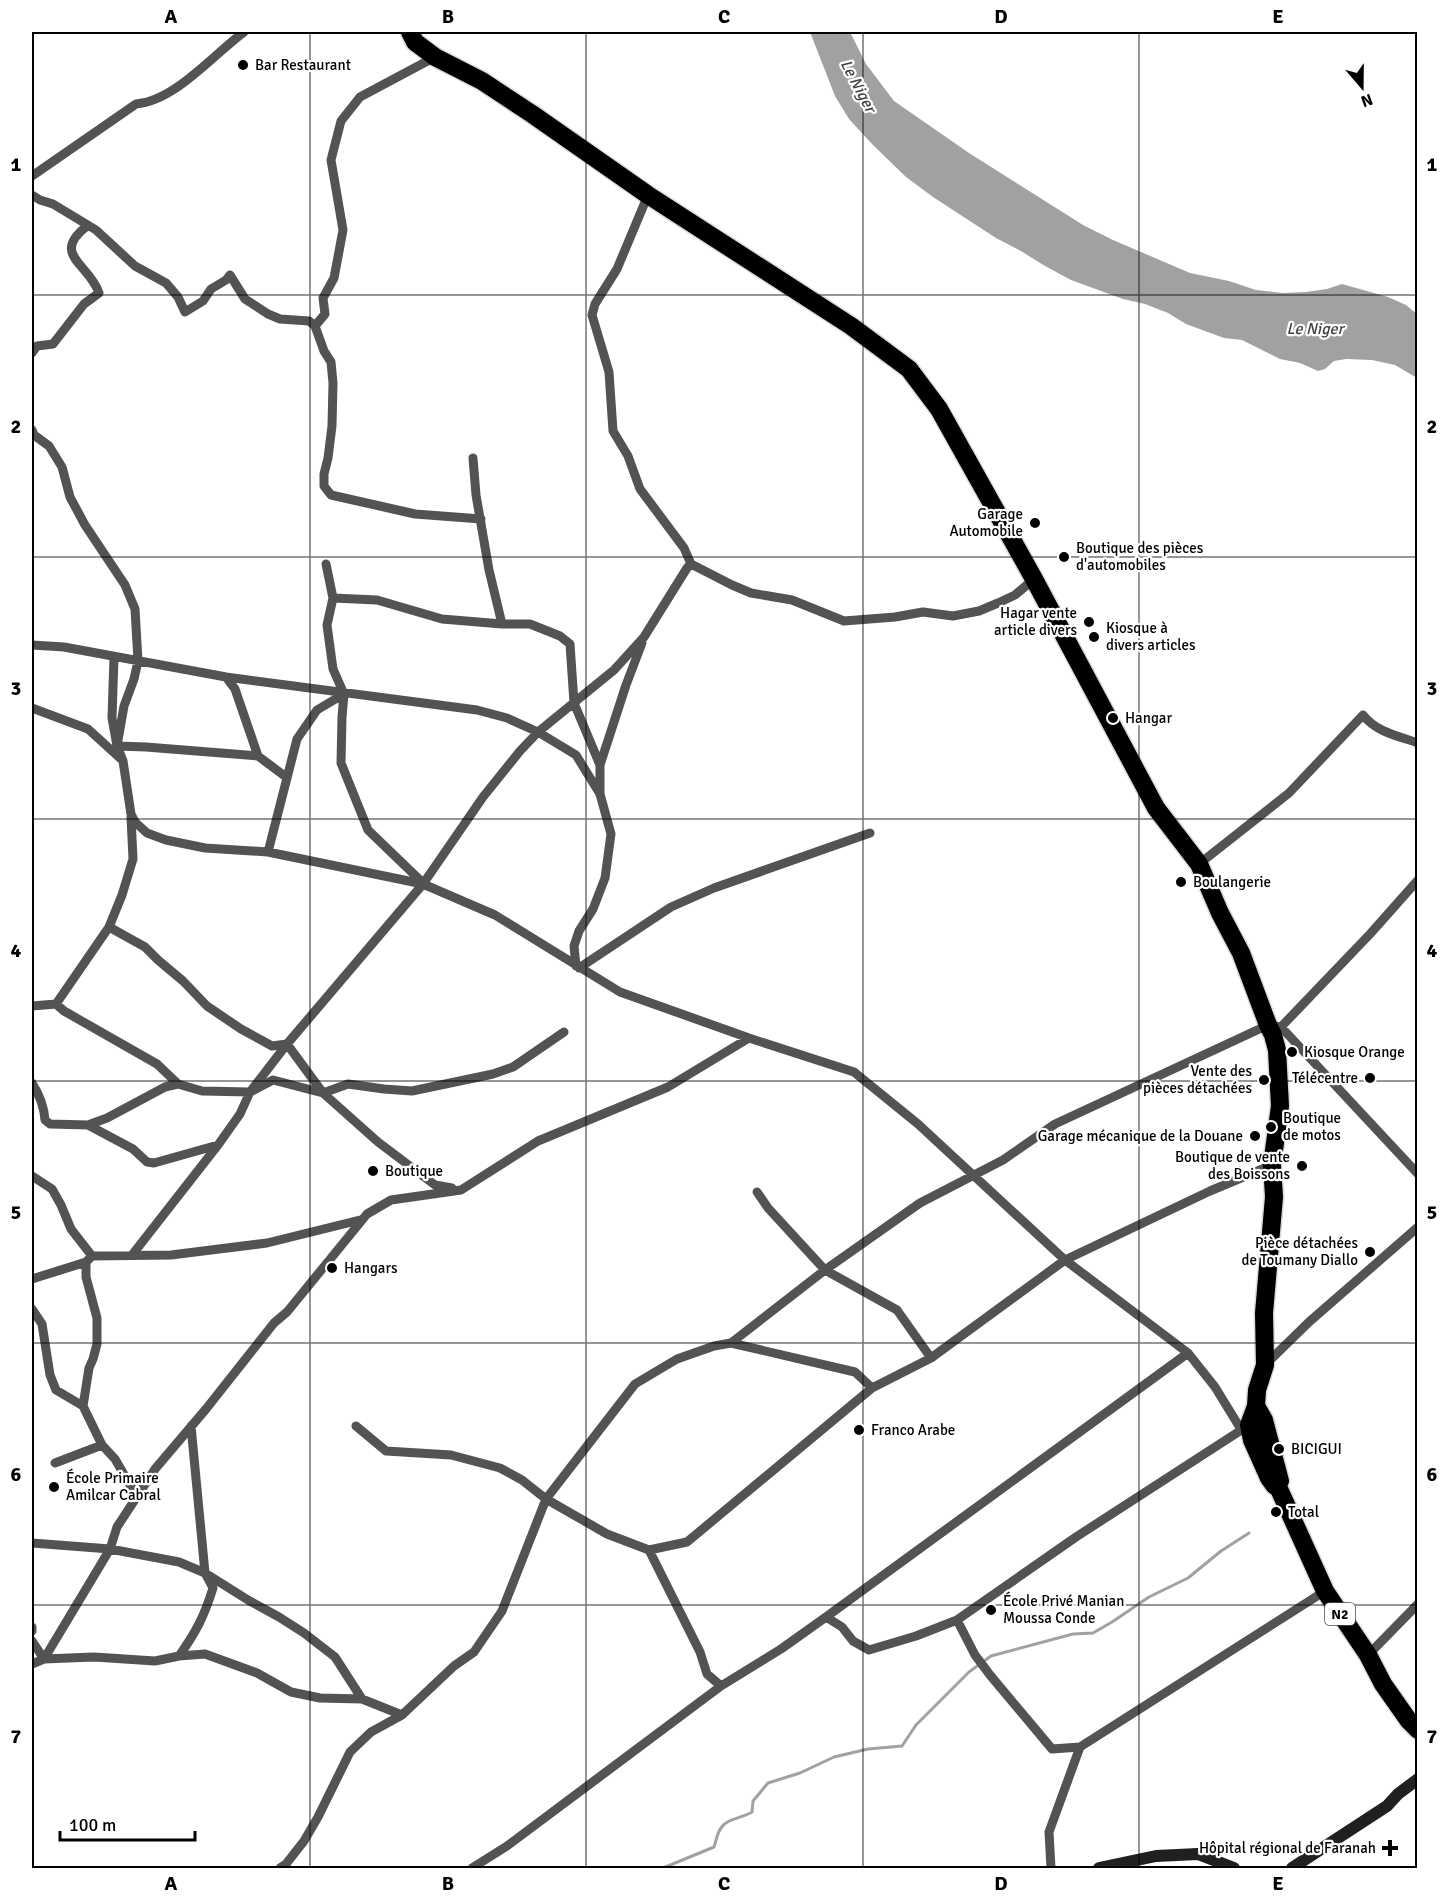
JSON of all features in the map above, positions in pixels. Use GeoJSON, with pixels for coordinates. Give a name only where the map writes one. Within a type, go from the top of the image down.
{"type":"FeatureCollection","features":[{"type":"Feature","properties":{"kind":"highway","name":"N2"},"geometry":{"type":"LineString","coordinates":[[410,32],[415,42],[435,57],[482,81],[648,195],[851,326],[909,369],[939,409],[1034,579],[1156,808],[1199,864],[1274,1026],[1280,1106],[1272,1165],[1274,1197],[1264,1312],[1265,1365],[1257,1390],[1252,1440],[1269,1478],[1279,1489],[1325,1591],[1368,1655],[1383,1684],[1418,1730]]}},
{"type":"Feature","properties":{"kind":"street"},"geometry":{"type":"LineString","coordinates":[[32,176],[136,104],[148,103],[178,86],[203,68],[224,47],[244,32]]}},
{"type":"Feature","properties":{"kind":"street"},"geometry":{"type":"LineString","coordinates":[[315,326],[325,314],[323,298],[334,278],[343,230],[331,160],[341,121],[360,97],[435,57]]}},
{"type":"Feature","properties":{"kind":"street"},"geometry":{"type":"LineString","coordinates":[[32,195],[53,204],[96,230],[135,266],[166,283],[178,297],[185,312],[203,301],[211,289],[230,275],[245,299],[267,314],[280,319],[309,321],[315,326],[324,351],[331,362],[332,426],[324,486],[331,495],[415,514],[481,519]]}},
{"type":"Feature","properties":{"kind":"street"},"geometry":{"type":"LineString","coordinates":[[648,195],[617,269],[595,304],[592,315],[609,372],[613,431],[628,456],[640,489],[684,548],[691,564],[751,593],[792,600],[844,621],[923,612],[952,616],[979,611],[1015,595],[1034,579]]}},
{"type":"Feature","properties":{"kind":"street"},"geometry":{"type":"LineString","coordinates":[[32,352],[38,346],[53,344],[84,304],[99,293],[96,284],[71,254],[76,234],[87,226]]}},
{"type":"Feature","properties":{"kind":"street"},"geometry":{"type":"LineString","coordinates":[[32,430],[34,435],[49,446],[62,467],[70,497],[85,525],[124,585],[135,609],[138,662],[124,706],[117,746]]}},
{"type":"Feature","properties":{"kind":"street"},"geometry":{"type":"LineString","coordinates":[[473,458],[489,570],[502,624]]}},
{"type":"Feature","properties":{"kind":"street"},"geometry":{"type":"LineString","coordinates":[[326,564],[333,598],[327,625],[333,669],[344,694],[341,763],[368,830],[423,884]]}},
{"type":"Feature","properties":{"kind":"street"},"geometry":{"type":"LineString","coordinates":[[132,1255],[218,1145],[240,1114],[250,1092],[287,1044],[423,884],[483,797],[538,732],[614,670],[644,637],[691,564]]}},
{"type":"Feature","properties":{"kind":"street"},"geometry":{"type":"LineString","coordinates":[[333,598],[377,600],[442,619],[530,624],[560,636],[570,644],[574,703],[600,765]]}},
{"type":"Feature","properties":{"kind":"street"},"geometry":{"type":"LineString","coordinates":[[577,967],[574,946],[579,932],[593,909],[605,878],[611,834],[600,794],[600,765],[644,637]]}},
{"type":"Feature","properties":{"kind":"street"},"geometry":{"type":"LineString","coordinates":[[32,645],[64,647],[226,677],[477,710],[507,718],[538,732],[576,756],[600,794]]}},
{"type":"Feature","properties":{"kind":"street"},"geometry":{"type":"LineString","coordinates":[[56,1005],[109,927],[122,895],[132,859],[131,814],[123,761],[117,746],[112,718],[114,657]]}},
{"type":"Feature","properties":{"kind":"street"},"geometry":{"type":"LineString","coordinates":[[226,677],[235,689],[258,756]]}},
{"type":"Feature","properties":{"kind":"street"},"geometry":{"type":"LineString","coordinates":[[268,852],[297,738],[317,710],[344,694]]}},
{"type":"Feature","properties":{"kind":"street"},"geometry":{"type":"LineString","coordinates":[[32,708],[88,729],[123,761]]}},
{"type":"Feature","properties":{"kind":"street"},"geometry":{"type":"LineString","coordinates":[[1199,864],[1289,793],[1364,715],[1378,728],[1418,743]]}},
{"type":"Feature","properties":{"kind":"street"},"geometry":{"type":"LineString","coordinates":[[117,746],[258,756],[286,777]]}},
{"type":"Feature","properties":{"kind":"street"},"geometry":{"type":"LineString","coordinates":[[131,814],[135,822],[147,833],[166,840],[205,848],[268,852],[423,884],[495,915],[620,992],[854,1072],[918,1124],[1065,1260],[1188,1353],[1215,1387],[1253,1420],[1076,1537],[957,1620],[916,1636],[869,1650],[853,1641],[842,1627],[826,1617]]}},
{"type":"Feature","properties":{"kind":"street"},"geometry":{"type":"LineString","coordinates":[[577,967],[671,906],[714,888],[870,833]]}},
{"type":"Feature","properties":{"kind":"street"},"geometry":{"type":"LineString","coordinates":[[731,1343],[825,1270],[920,1203],[1003,1160],[1055,1124],[1274,1026],[1370,934],[1418,880]]}},
{"type":"Feature","properties":{"kind":"street"},"geometry":{"type":"LineString","coordinates":[[109,927],[145,947],[207,1006],[241,1029],[272,1046],[287,1044]]}},
{"type":"Feature","properties":{"kind":"street"},"geometry":{"type":"LineString","coordinates":[[32,1006],[56,1005],[157,1064],[178,1084],[202,1091],[250,1092],[273,1080],[323,1093],[348,1084],[412,1090],[493,1074],[513,1067],[564,1032]]}},
{"type":"Feature","properties":{"kind":"street"},"geometry":{"type":"LineString","coordinates":[[1274,1026],[1418,1174]]}},
{"type":"Feature","properties":{"kind":"street"},"geometry":{"type":"LineString","coordinates":[[44,1659],[110,1549],[117,1527],[155,1469],[273,1323],[287,1312],[360,1220],[391,1200],[460,1190],[538,1141],[668,1087],[749,1038]]}},
{"type":"Feature","properties":{"kind":"street"},"geometry":{"type":"LineString","coordinates":[[287,1044],[323,1093],[378,1142],[435,1185],[460,1190]]}},
{"type":"Feature","properties":{"kind":"street"},"geometry":{"type":"LineString","coordinates":[[32,1083],[39,1093],[45,1119],[50,1124],[88,1125],[107,1118],[165,1087],[178,1084]]}},
{"type":"Feature","properties":{"kind":"street"},"geometry":{"type":"LineString","coordinates":[[88,1125],[133,1149],[147,1162],[154,1163],[218,1145]]}},
{"type":"Feature","properties":{"kind":"street"},"geometry":{"type":"LineString","coordinates":[[356,1426],[386,1451],[450,1455],[500,1468],[522,1480],[546,1499],[607,1534],[649,1550],[687,1542],[872,1388],[931,1358],[1065,1260],[1219,1186],[1272,1165]]}},
{"type":"Feature","properties":{"kind":"street"},"geometry":{"type":"LineString","coordinates":[[32,1176],[52,1189],[71,1229],[89,1259],[86,1277],[97,1318],[97,1344],[88,1368],[83,1406]]}},
{"type":"Feature","properties":{"kind":"street"},"geometry":{"type":"LineString","coordinates":[[757,1192],[768,1208],[825,1270],[897,1310],[931,1358]]}},
{"type":"Feature","properties":{"kind":"street"},"geometry":{"type":"LineString","coordinates":[[32,1279],[89,1259],[132,1255],[171,1255],[267,1244],[360,1220]]}},
{"type":"Feature","properties":{"kind":"street"},"geometry":{"type":"LineString","coordinates":[[1265,1365],[1418,1227]]}},
{"type":"Feature","properties":{"kind":"street"},"geometry":{"type":"LineString","coordinates":[[32,1310],[42,1324],[50,1375],[56,1390],[83,1406],[102,1445],[115,1459],[137,1497]]}},
{"type":"Feature","properties":{"kind":"street"},"geometry":{"type":"LineString","coordinates":[[280,1869],[304,1841],[350,1752],[371,1732],[402,1715],[454,1666],[474,1652],[502,1611],[546,1499],[635,1384],[677,1359],[714,1346],[731,1343],[855,1372],[872,1388]]}},
{"type":"Feature","properties":{"kind":"street"},"geometry":{"type":"LineString","coordinates":[[472,1869],[507,1846],[721,1686],[781,1649],[826,1617],[1188,1353]]}},
{"type":"Feature","properties":{"kind":"street"},"geometry":{"type":"LineString","coordinates":[[179,1656],[197,1631],[213,1588],[205,1573],[191,1426]]}},
{"type":"Feature","properties":{"kind":"street"},"geometry":{"type":"LineString","coordinates":[[55,1463],[102,1445]]}},
{"type":"Feature","properties":{"kind":"street"},"geometry":{"type":"LineString","coordinates":[[32,1543],[110,1549],[179,1562],[205,1573],[287,1622],[335,1657],[362,1699]]}},
{"type":"Feature","properties":{"kind":"street"},"geometry":{"type":"LineString","coordinates":[[649,1550],[700,1652],[707,1674],[721,1686]]}},
{"type":"Feature","properties":{"kind":"street"},"geometry":{"type":"LineString","coordinates":[[957,1620],[975,1655],[1052,1749],[1080,1747],[1325,1591]]}},
{"type":"Feature","properties":{"kind":"street"},"geometry":{"type":"LineString","coordinates":[[1368,1655],[1418,1604]]}},
{"type":"Feature","properties":{"kind":"street"},"geometry":{"type":"LineString","coordinates":[[32,1641],[44,1659]]}},
{"type":"Feature","properties":{"kind":"street"},"geometry":{"type":"LineString","coordinates":[[32,1664],[44,1659],[94,1657],[154,1661],[205,1654],[257,1674],[291,1692],[320,1698],[362,1699],[402,1715]]}},
{"type":"Feature","properties":{"kind":"street"},"geometry":{"type":"LineString","coordinates":[[1051,1869],[1049,1832],[1080,1747]]}},
{"type":"Feature","properties":{"kind":"street"},"geometry":{"type":"LineString","coordinates":[[1292,1869],[1387,1806],[1398,1794],[1418,1779]]}},
{"type":"Feature","properties":{"kind":"street"},"geometry":{"type":"LineString","coordinates":[[1099,1869],[1156,1856],[1198,1854],[1234,1869]]}},
{"type":"Feature","properties":{"kind":"water","name":"Le Niger"},"geometry":{"type":"Polygon","coordinates":[[[810,32],[850,32],[866,64],[894,101],[969,153],[1083,225],[1113,240],[1190,273],[1229,281],[1256,290],[1283,293],[1306,292],[1342,284],[1388,297],[1406,305],[1417,314],[1417,378],[1395,365],[1372,360],[1334,361],[1325,369],[1318,371],[1300,363],[1280,359],[1242,340],[1224,338],[1186,324],[1168,313],[1145,304],[1123,299],[1071,280],[1045,266],[996,238],[933,197],[906,177],[873,145],[849,119],[835,96],[810,32]]]}},
{"type":"Feature","properties":{"kind":"waterway"},"geometry":{"type":"LineString","coordinates":[[663,1868],[714,1847],[718,1832],[723,1825],[752,1812],[753,1801],[768,1783],[800,1773],[834,1757],[868,1749],[902,1746],[916,1725],[969,1672],[991,1656],[1073,1634],[1093,1633],[1149,1597],[1188,1578],[1221,1551],[1249,1533]]}},
{"type":"Feature","properties":{"kind":"place","name":"Bar Restaurant"},"geometry":{"type":"Point","coordinates":[243,65]}},
{"type":"Feature","properties":{"kind":"place","name":"Garage Automobile"},"geometry":{"type":"Point","coordinates":[1035,523]}},
{"type":"Feature","properties":{"kind":"place","name":"Boutique des pièces d'automobiles"},"geometry":{"type":"Point","coordinates":[1064,557]}},
{"type":"Feature","properties":{"kind":"place","name":"Hagar vente article divers"},"geometry":{"type":"Point","coordinates":[1089,622]}},
{"type":"Feature","properties":{"kind":"place","name":"Kiosque à divers articles"},"geometry":{"type":"Point","coordinates":[1094,637]}},
{"type":"Feature","properties":{"kind":"place","name":"Hangar"},"geometry":{"type":"Point","coordinates":[1113,718]}},
{"type":"Feature","properties":{"kind":"place","name":"Boulangerie"},"geometry":{"type":"Point","coordinates":[1181,882]}},
{"type":"Feature","properties":{"kind":"place","name":"Kiosque Orange"},"geometry":{"type":"Point","coordinates":[1292,1052]}},
{"type":"Feature","properties":{"kind":"place","name":"Télécentre"},"geometry":{"type":"Point","coordinates":[1370,1078]}},
{"type":"Feature","properties":{"kind":"place","name":"Vente des pièces détachées"},"geometry":{"type":"Point","coordinates":[1264,1080]}},
{"type":"Feature","properties":{"kind":"place","name":"Boutique de motos"},"geometry":{"type":"Point","coordinates":[1271,1127]}},
{"type":"Feature","properties":{"kind":"place","name":"Garage mécanique de la Douane"},"geometry":{"type":"Point","coordinates":[1255,1136]}},
{"type":"Feature","properties":{"kind":"place","name":"Boutique de vente des Boissons"},"geometry":{"type":"Point","coordinates":[1302,1166]}},
{"type":"Feature","properties":{"kind":"place","name":"Boutique"},"geometry":{"type":"Point","coordinates":[373,1171]}},
{"type":"Feature","properties":{"kind":"place","name":"Pièce détachées de Toumany Diallo"},"geometry":{"type":"Point","coordinates":[1370,1252]}},
{"type":"Feature","properties":{"kind":"place","name":"Hangars"},"geometry":{"type":"Point","coordinates":[332,1268]}},
{"type":"Feature","properties":{"kind":"place","name":"Franco Arabe"},"geometry":{"type":"Point","coordinates":[859,1430]}},
{"type":"Feature","properties":{"kind":"place","name":"BICIGUI"},"geometry":{"type":"Point","coordinates":[1279,1449]}},
{"type":"Feature","properties":{"kind":"place","name":"École Primaire Amilcar Cabral"},"geometry":{"type":"Point","coordinates":[54,1487]}},
{"type":"Feature","properties":{"kind":"place","name":"Total"},"geometry":{"type":"Point","coordinates":[1276,1512]}},
{"type":"Feature","properties":{"kind":"place","name":"École Privé Manian Moussa Conde"},"geometry":{"type":"Point","coordinates":[991,1610]}},
{"type":"Feature","properties":{"kind":"place","name":"Hôpital régional de Faranah"},"geometry":{"type":"Point","coordinates":[1390,1848]}}]}
